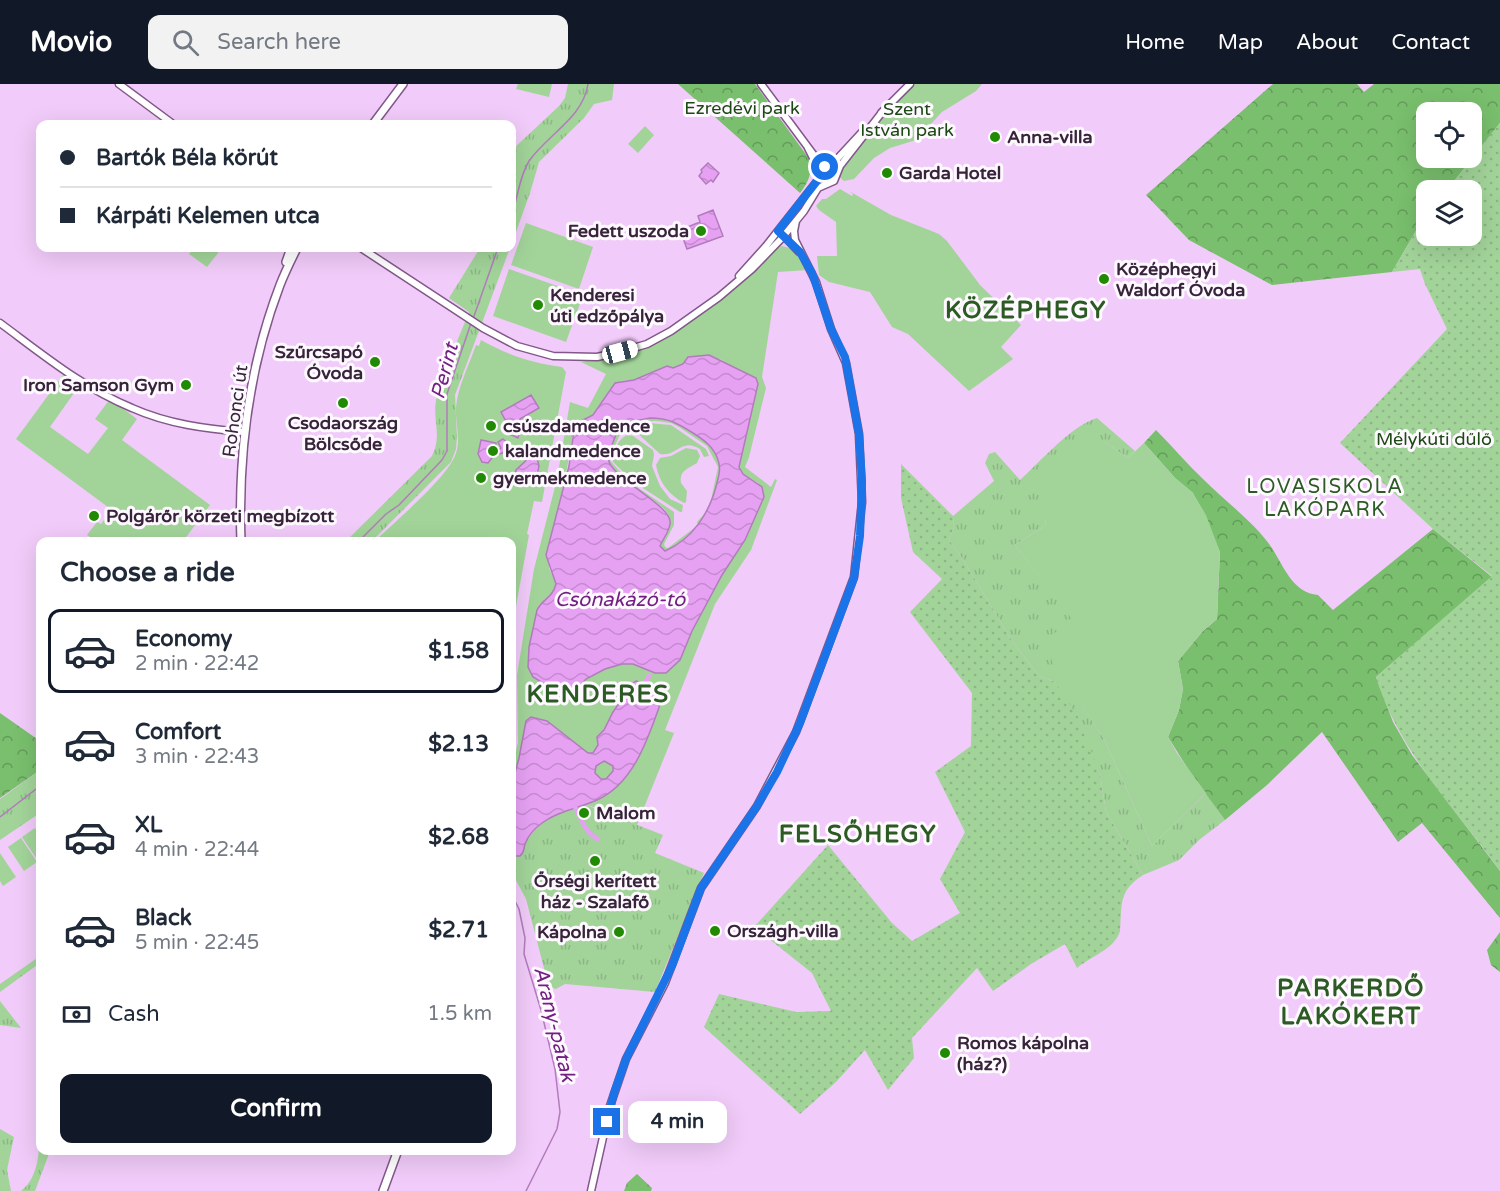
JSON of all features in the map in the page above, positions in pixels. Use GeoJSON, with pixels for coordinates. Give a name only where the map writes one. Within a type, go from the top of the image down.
{"type":"FeatureCollection","features":[{"type":"Feature","properties":{"kind":"main road"},"geometry":{"type":"LineString","coordinates":[[376,120],[403,84]]}},
{"type":"Feature","properties":{"kind":"main road","name":"Rohonci út"},"geometry":{"type":"LineString","coordinates":[[241,537],[240,500],[245,432],[257,362],[279,287],[294,252]]}},
{"type":"Feature","properties":{"kind":"main road"},"geometry":{"type":"LineString","coordinates":[[383,1191],[396,1155]]}},
{"type":"Feature","properties":{"kind":"street"},"geometry":{"type":"LineString","coordinates":[[119,84],[167,120]]}},
{"type":"Feature","properties":{"kind":"street"},"geometry":{"type":"LineString","coordinates":[[761,84],[808,148],[836,174]]}},
{"type":"Feature","properties":{"kind":"street"},"geometry":{"type":"LineString","coordinates":[[772,249],[821,169],[838,158],[910,84]]}},
{"type":"Feature","properties":{"kind":"street"},"geometry":{"type":"LineString","coordinates":[[710,303],[796,220],[817,189],[834,181],[836,174],[884,111]]}},
{"type":"Feature","properties":{"kind":"street"},"geometry":{"type":"LineString","coordinates":[[808,148],[817,166],[821,182],[827,184]]}},
{"type":"Feature","properties":{"kind":"street"},"geometry":{"type":"LineString","coordinates":[[591,1191],[610,1106],[626,1059],[672,966],[701,888],[757,806],[796,732],[854,578],[862,502],[859,434],[845,357],[831,329],[816,282],[794,237],[796,220]]}},
{"type":"Feature","properties":{"kind":"street"},"geometry":{"type":"LineString","coordinates":[[781,233],[801,254]]}},
{"type":"Feature","properties":{"kind":"street"},"geometry":{"type":"LineString","coordinates":[[367,252],[483,328],[509,342],[533,351],[564,357],[592,357],[646,344],[671,331],[744,276],[772,249],[781,244],[791,246]]}},
{"type":"Feature","properties":{"kind":"street"},"geometry":{"type":"LineString","coordinates":[[0,322],[76,378],[132,408],[191,426],[245,432]]}},
{"type":"Feature","properties":{"kind":"green space"},"geometry":{"type":"Polygon","coordinates":[[[518,84],[552,84],[549,97],[516,89],[518,84]]]}},
{"type":"Feature","properties":{"kind":"green space"},"geometry":{"type":"Polygon","coordinates":[[[568,84],[614,84],[612,100],[594,104],[584,118],[539,162],[516,232],[516,146],[565,98],[568,84]]]}},
{"type":"Feature","properties":{"kind":"green space","name":"Ezredévi park"},"geometry":{"type":"Polygon","coordinates":[[[678,84],[755,84],[810,160],[809,177],[800,193],[678,84]]]}},
{"type":"Feature","properties":{"kind":"green space","name":"Szent István park"},"geometry":{"type":"Polygon","coordinates":[[[914,84],[982,84],[976,91],[942,112],[916,140],[890,148],[874,158],[854,179],[844,181],[838,176],[842,169],[888,111],[914,84]]]}},
{"type":"Feature","properties":{"kind":"green space"},"geometry":{"type":"Polygon","coordinates":[[[1273,84],[1357,84],[1364,92],[1374,84],[1500,84],[1500,123],[1482,146],[1482,102],[1416,102],[1416,168],[1464,168],[1455,180],[1416,180],[1416,231],[1392,272],[1272,285],[1189,240],[1146,195],[1273,84]]]}},
{"type":"Feature","properties":{"kind":"green space","name":"Mélykúti dűlő"},"geometry":{"type":"Polygon","coordinates":[[[1500,123],[1500,871],[1413,755],[1386,704],[1376,677],[1492,576],[1433,529],[1340,443],[1447,329],[1420,269],[1392,272],[1416,231],[1416,246],[1482,246],[1482,180],[1455,180],[1464,168],[1482,168],[1482,146],[1500,123]]]}},
{"type":"Feature","properties":{"kind":"green space"},"geometry":{"type":"Polygon","coordinates":[[[645,126],[654,135],[638,153],[628,144],[645,126]]]}},
{"type":"Feature","properties":{"kind":"green space"},"geometry":{"type":"Polygon","coordinates":[[[840,189],[852,196],[853,194],[849,191],[891,215],[939,234],[947,241],[980,285],[1021,325],[1001,347],[1013,359],[969,391],[908,334],[892,327],[870,292],[829,282],[819,275],[817,256],[837,256],[836,222],[816,206],[822,199],[826,199],[840,189]]]}},
{"type":"Feature","properties":{"kind":"green space"},"geometry":{"type":"Polygon","coordinates":[[[526,223],[593,247],[579,289],[511,265],[526,223]]]}},
{"type":"Feature","properties":{"kind":"green space"},"geometry":{"type":"Polygon","coordinates":[[[782,246],[793,249],[808,270],[778,272],[762,377],[766,388],[745,467],[771,487],[775,479],[777,480],[751,550],[715,604],[665,730],[674,733],[637,825],[590,806],[579,805],[542,823],[530,835],[524,851],[520,856],[516,856],[517,675],[534,569],[557,479],[570,402],[588,408],[606,374],[581,362],[603,358],[669,335],[728,293],[782,246]],[[720,359],[683,364],[673,368],[667,366],[634,380],[621,381],[611,388],[593,415],[575,424],[549,568],[556,584],[551,597],[540,604],[533,677],[553,691],[569,694],[589,677],[614,666],[633,664],[655,673],[680,660],[692,631],[722,575],[745,540],[764,497],[758,483],[743,474],[738,467],[758,384],[755,378],[720,359]]]}},
{"type":"Feature","properties":{"kind":"green space"},"geometry":{"type":"Polygon","coordinates":[[[191,252],[219,252],[207,267],[189,254],[191,252]]]}},
{"type":"Feature","properties":{"kind":"green space"},"geometry":{"type":"Polygon","coordinates":[[[478,252],[509,252],[455,395],[457,437],[456,449],[451,462],[376,537],[350,537],[432,456],[437,440],[435,412],[437,396],[469,312],[449,298],[478,252]]]}},
{"type":"Feature","properties":{"kind":"green space","name":"Kenderesi úti edzőpálya"},"geometry":{"type":"Polygon","coordinates":[[[509,269],[583,295],[566,342],[493,316],[509,269]]]}},
{"type":"Feature","properties":{"kind":"green space"},"geometry":{"type":"Polygon","coordinates":[[[481,340],[520,358],[562,367],[566,372],[542,502],[534,501],[516,606],[516,537],[379,537],[432,487],[451,463],[457,447],[456,407],[459,391],[476,345],[479,346],[481,340]]]}},
{"type":"Feature","properties":{"kind":"green space"},"geometry":{"type":"Polygon","coordinates":[[[63,375],[79,386],[50,427],[88,454],[108,428],[95,419],[110,399],[137,419],[122,440],[210,505],[186,537],[90,537],[87,535],[97,522],[101,524],[112,510],[16,439],[63,375]]]}},
{"type":"Feature","properties":{"kind":"green space"},"geometry":{"type":"Polygon","coordinates":[[[1097,418],[1135,451],[1128,458],[1103,441],[1043,492],[1046,525],[1015,545],[1073,619],[1042,644],[1104,739],[1152,846],[1206,793],[1225,820],[1199,840],[1179,860],[1143,875],[1106,812],[1100,774],[1055,682],[1039,676],[1012,641],[949,540],[954,527],[953,516],[994,481],[985,463],[989,454],[995,452],[1020,480],[1067,436],[1097,418]]]}},
{"type":"Feature","properties":{"kind":"green space"},"geometry":{"type":"Polygon","coordinates":[[[644,419],[662,419],[672,422],[707,443],[719,462],[717,490],[706,516],[701,523],[689,535],[665,551],[660,546],[670,527],[667,512],[619,477],[612,468],[609,459],[610,451],[620,424],[644,419]],[[644,421],[622,424],[624,431],[621,432],[609,459],[628,481],[674,512],[674,525],[664,544],[668,548],[698,525],[697,522],[705,513],[711,500],[718,467],[707,446],[671,423],[644,421]]]}},
{"type":"Feature","properties":{"kind":"green space"},"geometry":{"type":"Polygon","coordinates":[[[647,423],[671,425],[706,449],[709,456],[704,457],[700,449],[688,445],[671,453],[660,454],[634,430],[635,426],[647,423]]]}},
{"type":"Feature","properties":{"kind":"green space"},"geometry":{"type":"Polygon","coordinates":[[[1156,430],[1257,530],[1272,548],[1290,578],[1302,589],[1318,595],[1333,610],[1433,529],[1492,577],[1376,677],[1393,722],[1412,755],[1500,871],[1500,918],[1422,823],[1398,842],[1322,732],[1267,785],[1225,820],[1190,772],[1168,737],[1179,710],[1183,689],[1178,661],[1202,632],[1217,619],[1220,552],[1193,493],[1175,478],[1144,443],[1156,430]]]}},
{"type":"Feature","properties":{"kind":"green space"},"geometry":{"type":"Polygon","coordinates":[[[628,435],[653,450],[652,466],[660,486],[670,499],[683,505],[682,512],[635,483],[613,462],[617,446],[628,435]]]}},
{"type":"Feature","properties":{"kind":"green space"},"geometry":{"type":"Polygon","coordinates":[[[1090,439],[1103,441],[1128,458],[1144,443],[1175,478],[1193,493],[1206,515],[1220,552],[1217,619],[1202,632],[1178,661],[1183,689],[1179,710],[1168,737],[1206,793],[1152,846],[1104,739],[1041,644],[1072,619],[1015,545],[1046,525],[1043,495],[1049,474],[1067,453],[1090,439]]]}},
{"type":"Feature","properties":{"kind":"green space"},"geometry":{"type":"Polygon","coordinates":[[[686,448],[697,450],[700,456],[697,463],[681,475],[681,483],[687,491],[684,503],[666,487],[656,465],[660,458],[671,456],[686,448]]]}},
{"type":"Feature","properties":{"kind":"green space"},"geometry":{"type":"Polygon","coordinates":[[[901,464],[953,516],[954,527],[949,540],[1012,641],[1039,676],[1055,682],[1078,717],[1100,774],[1106,812],[1143,875],[1125,893],[1120,931],[1113,943],[1102,952],[1077,968],[1065,944],[1031,964],[993,991],[977,968],[912,1038],[914,1058],[888,1090],[865,1050],[836,1082],[800,1114],[704,1027],[719,994],[796,1012],[831,1011],[812,973],[754,927],[828,845],[892,923],[912,941],[960,913],[940,879],[965,832],[935,772],[971,746],[972,693],[910,612],[942,579],[913,552],[901,498],[901,464]]]}},
{"type":"Feature","properties":{"kind":"green space"},"geometry":{"type":"Polygon","coordinates":[[[0,713],[36,738],[36,773],[0,798],[0,713]]]}},
{"type":"Feature","properties":{"kind":"green space"},"geometry":{"type":"Polygon","coordinates":[[[36,773],[36,816],[0,840],[0,799],[36,773]]]}},
{"type":"Feature","properties":{"kind":"green space"},"geometry":{"type":"Polygon","coordinates":[[[584,804],[663,835],[655,853],[704,873],[655,992],[565,984],[556,989],[553,988],[545,972],[526,899],[516,880],[516,856],[523,854],[531,834],[538,827],[564,811],[584,804]]]}},
{"type":"Feature","properties":{"kind":"green space"},"geometry":{"type":"Polygon","coordinates":[[[35,828],[36,858],[22,837],[35,828]]]}},
{"type":"Feature","properties":{"kind":"green space"},"geometry":{"type":"Polygon","coordinates":[[[21,838],[36,863],[24,871],[8,847],[21,838]]]}},
{"type":"Feature","properties":{"kind":"green space"},"geometry":{"type":"Polygon","coordinates":[[[0,853],[16,877],[3,886],[0,881],[0,853]]]}},
{"type":"Feature","properties":{"kind":"green space"},"geometry":{"type":"Polygon","coordinates":[[[1500,932],[1500,972],[1491,965],[1487,950],[1500,932]]]}},
{"type":"Feature","properties":{"kind":"green space"},"geometry":{"type":"Polygon","coordinates":[[[36,959],[36,966],[0,992],[0,984],[36,959]]]}},
{"type":"Feature","properties":{"kind":"green space"},"geometry":{"type":"Polygon","coordinates":[[[0,1001],[21,1028],[0,1025],[0,1001]]]}},
{"type":"Feature","properties":{"kind":"green space"},"geometry":{"type":"Polygon","coordinates":[[[0,1129],[14,1137],[7,1170],[11,1191],[0,1191],[0,1129]]]}},
{"type":"Feature","properties":{"kind":"green space"},"geometry":{"type":"Polygon","coordinates":[[[38,1155],[48,1155],[35,1191],[21,1191],[27,1185],[35,1171],[38,1155]]]}},
{"type":"Feature","properties":{"kind":"green space"},"geometry":{"type":"Polygon","coordinates":[[[637,1174],[652,1188],[651,1191],[624,1191],[627,1183],[637,1174]]]}},
{"type":"Feature","properties":{"kind":"water"},"geometry":{"type":"Polygon","coordinates":[[[708,163],[719,173],[713,182],[711,180],[706,184],[699,176],[708,163]]]}},
{"type":"Feature","properties":{"kind":"water","name":"Fedett uszoda"},"geometry":{"type":"Polygon","coordinates":[[[713,210],[723,236],[687,249],[680,230],[700,222],[698,216],[713,210]]]}},
{"type":"Feature","properties":{"kind":"water","name":"Csónakázó-tó"},"geometry":{"type":"Polygon","coordinates":[[[709,355],[756,378],[758,384],[739,467],[743,474],[762,487],[764,497],[745,540],[722,575],[692,631],[680,660],[666,673],[655,673],[633,664],[622,664],[605,669],[586,679],[574,692],[567,695],[559,693],[533,677],[528,667],[529,647],[537,610],[552,593],[556,584],[546,555],[569,466],[575,424],[593,415],[615,383],[634,380],[667,366],[673,368],[683,364],[688,357],[709,355]],[[657,418],[620,424],[609,453],[609,462],[614,470],[655,502],[669,517],[670,524],[660,546],[665,551],[692,532],[705,514],[714,494],[719,466],[714,451],[701,438],[677,424],[657,418]]]}},
{"type":"Feature","properties":{"kind":"water"},"geometry":{"type":"Polygon","coordinates":[[[531,395],[539,408],[520,419],[518,438],[507,433],[508,427],[517,426],[508,425],[501,412],[531,395]]]}},
{"type":"Feature","properties":{"kind":"water","name":"kalandmedence"},"geometry":{"type":"Polygon","coordinates":[[[503,439],[512,447],[503,453],[494,455],[488,463],[482,462],[478,454],[481,440],[496,443],[495,449],[498,451],[501,448],[498,442],[503,439]]]}},
{"type":"Feature","properties":{"kind":"water"},"geometry":{"type":"Polygon","coordinates":[[[532,455],[536,455],[539,466],[535,485],[514,479],[516,470],[532,455]]]}},
{"type":"Feature","properties":{"kind":"water"},"geometry":{"type":"Polygon","coordinates":[[[636,681],[652,687],[662,699],[639,757],[621,782],[597,800],[542,823],[528,838],[523,853],[516,856],[516,769],[526,721],[531,717],[547,721],[588,753],[593,753],[598,745],[597,737],[604,730],[613,712],[636,681]],[[604,761],[596,766],[595,773],[601,779],[606,779],[613,771],[613,766],[604,761]]]}},
{"type":"Feature","properties":{"kind":"waterway","name":"Perint"},"geometry":{"type":"LineString","coordinates":[[516,199],[529,161],[579,107],[588,84]]}},
{"type":"Feature","properties":{"kind":"waterway","name":"Perint"},"geometry":{"type":"LineString","coordinates":[[473,319],[497,252]]}},
{"type":"Feature","properties":{"kind":"waterway","name":"Perint"},"geometry":{"type":"LineString","coordinates":[[363,537],[386,514],[399,505],[442,460],[447,451],[447,394],[471,323]]}},
{"type":"Feature","properties":{"kind":"waterway"},"geometry":{"type":"LineString","coordinates":[[646,681],[649,676]]}},
{"type":"Feature","properties":{"kind":"waterway","name":"Perint"},"geometry":{"type":"LineString","coordinates":[[0,817],[36,789]]}},
{"type":"Feature","properties":{"kind":"waterway"},"geometry":{"type":"LineString","coordinates":[[575,807],[587,830],[598,839]]}},
{"type":"Feature","properties":{"kind":"waterway","name":"Arany-patak"},"geometry":{"type":"LineString","coordinates":[[516,903],[525,938],[524,954],[541,1010],[555,1069],[560,1112],[557,1129],[526,1191]]}},
{"type":"Feature","properties":{"kind":"place","name":"Anna-villa"},"geometry":{"type":"Point","coordinates":[995,137]}},
{"type":"Feature","properties":{"kind":"place","name":"Garda Hotel"},"geometry":{"type":"Point","coordinates":[887,173]}},
{"type":"Feature","properties":{"kind":"place","name":"Fedett uszoda"},"geometry":{"type":"Point","coordinates":[701,231]}},
{"type":"Feature","properties":{"kind":"place","name":"Középhegyi Waldorf Óvoda"},"geometry":{"type":"Point","coordinates":[1104,279]}},
{"type":"Feature","properties":{"kind":"place","name":"Kenderesi úti edzőpálya"},"geometry":{"type":"Point","coordinates":[538,305]}},
{"type":"Feature","properties":{"kind":"place","name":"Szűrcsapó Óvoda"},"geometry":{"type":"Point","coordinates":[375,362]}},
{"type":"Feature","properties":{"kind":"place","name":"Iron Samson Gym"},"geometry":{"type":"Point","coordinates":[186,385]}},
{"type":"Feature","properties":{"kind":"place","name":"Csodaország Bölcsőde"},"geometry":{"type":"Point","coordinates":[343,403]}},
{"type":"Feature","properties":{"kind":"place","name":"csúszdamedence"},"geometry":{"type":"Point","coordinates":[491,426]}},
{"type":"Feature","properties":{"kind":"place","name":"kalandmedence"},"geometry":{"type":"Point","coordinates":[493,451]}},
{"type":"Feature","properties":{"kind":"place","name":"gyermekmedence"},"geometry":{"type":"Point","coordinates":[481,478]}},
{"type":"Feature","properties":{"kind":"place","name":"Polgárőr körzeti megbízott"},"geometry":{"type":"Point","coordinates":[94,516]}},
{"type":"Feature","properties":{"kind":"place","name":"Malom"},"geometry":{"type":"Point","coordinates":[584,813]}},
{"type":"Feature","properties":{"kind":"place","name":"Őrségi kerített ház - Szalafő"},"geometry":{"type":"Point","coordinates":[595,861]}},
{"type":"Feature","properties":{"kind":"place","name":"Országh-villa"},"geometry":{"type":"Point","coordinates":[715,931]}},
{"type":"Feature","properties":{"kind":"place","name":"Kápolna"},"geometry":{"type":"Point","coordinates":[619,932]}},
{"type":"Feature","properties":{"kind":"place","name":"Romos kápolna (ház?)"},"geometry":{"type":"Point","coordinates":[945,1053]}},
{"type":"Feature","properties":{"kind":"district","name":"KÖZÉPHEGY"},"geometry":{"type":"Point","coordinates":[1026,310]}},
{"type":"Feature","properties":{"kind":"district","name":"LOVASISKOLA LAKÓPARK"},"geometry":{"type":"Point","coordinates":[1325,498]}},
{"type":"Feature","properties":{"kind":"district","name":"KENDERES"},"geometry":{"type":"Point","coordinates":[598,694]}},
{"type":"Feature","properties":{"kind":"district","name":"FELSŐHEGY"},"geometry":{"type":"Point","coordinates":[858,834]}},
{"type":"Feature","properties":{"kind":"district","name":"PARKERDŐ LAKÓKERT"},"geometry":{"type":"Point","coordinates":[1351,1002]}},
{"type":"Feature","properties":{"kind":"route"},"geometry":{"type":"LineString","coordinates":[[607,1122],[626,1059],[665,983],[701,888],[757,806],[790,747],[854,578],[860,536],[862,481],[859,434],[846,363],[831,329],[812,273],[800,252],[791,246],[778,231],[817,181],[820,170],[825,167]]}}]}
